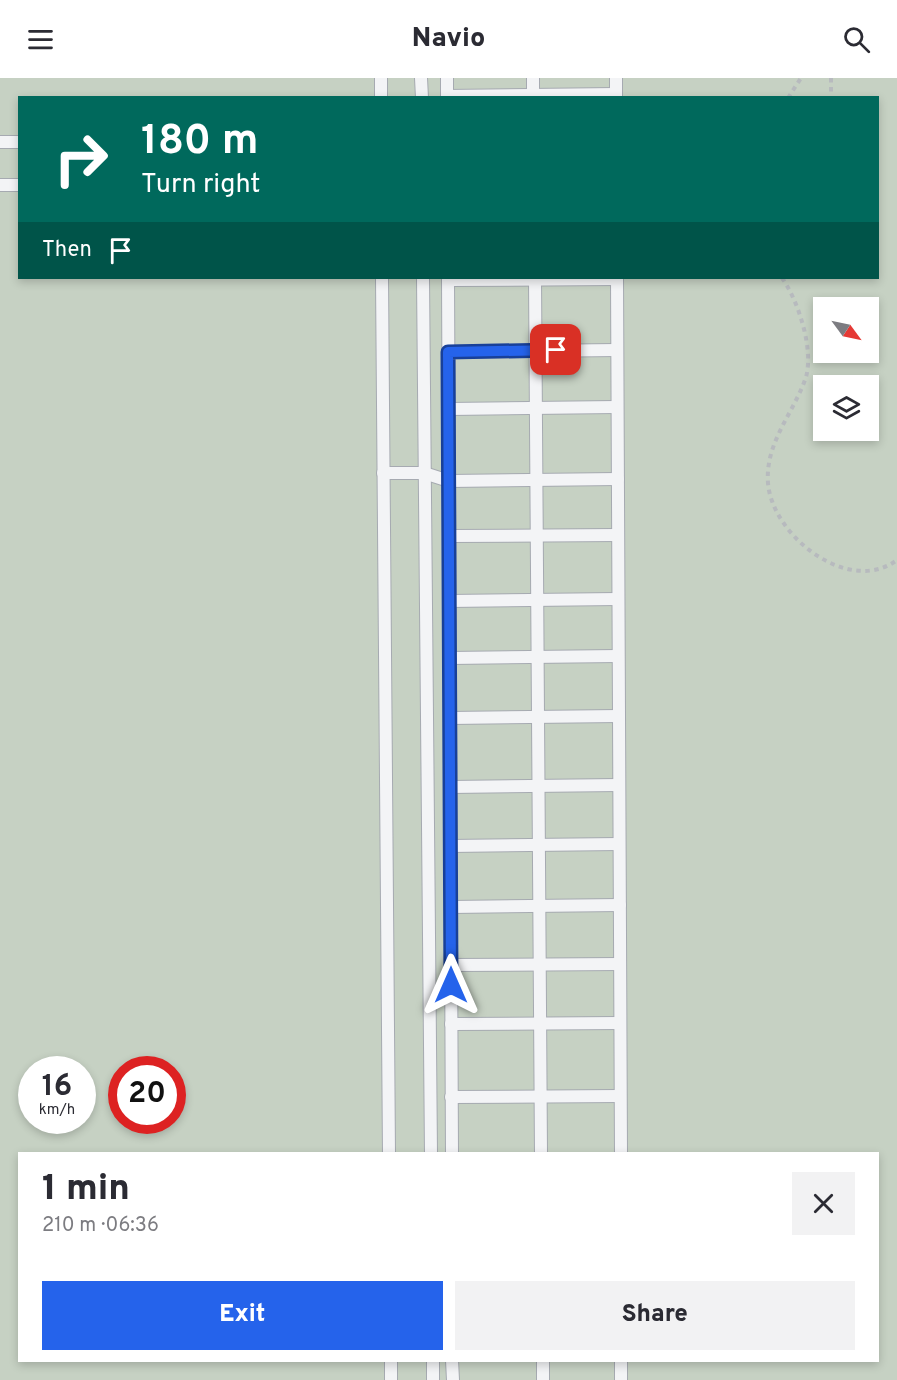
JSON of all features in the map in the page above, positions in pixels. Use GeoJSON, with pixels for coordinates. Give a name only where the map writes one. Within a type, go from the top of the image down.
{"type":"FeatureCollection","features":[{"type":"Feature","properties":{"kind":"lane"},"geometry":{"type":"LineString","coordinates":[[381,78],[381,96]]}},
{"type":"Feature","properties":{"kind":"lane"},"geometry":{"type":"LineString","coordinates":[[422,78],[422,96]]}},
{"type":"Feature","properties":{"kind":"lane"},"geometry":{"type":"LineString","coordinates":[[447,78],[447,96]]}},
{"type":"Feature","properties":{"kind":"lane"},"geometry":{"type":"LineString","coordinates":[[533,78],[533,96],[616,96],[616,78]]}},
{"type":"Feature","properties":{"kind":"lane"},"geometry":{"type":"LineString","coordinates":[[0,142],[18,142]]}},
{"type":"Feature","properties":{"kind":"lane"},"geometry":{"type":"LineString","coordinates":[[0,185],[18,185]]}},
{"type":"Feature","properties":{"kind":"lane"},"geometry":{"type":"LineString","coordinates":[[382,279],[389,1152]]}},
{"type":"Feature","properties":{"kind":"lane"},"geometry":{"type":"LineString","coordinates":[[423,279],[431,1152]]}},
{"type":"Feature","properties":{"kind":"lane"},"geometry":{"type":"LineString","coordinates":[[448,279],[452,1152]]}},
{"type":"Feature","properties":{"kind":"lane"},"geometry":{"type":"LineString","coordinates":[[535,279],[541,1152]]}},
{"type":"Feature","properties":{"kind":"lane"},"geometry":{"type":"LineString","coordinates":[[617,279],[621,1152]]}},
{"type":"Feature","properties":{"kind":"lane"},"geometry":{"type":"LineString","coordinates":[[448,352],[617,350]]}},
{"type":"Feature","properties":{"kind":"lane"},"geometry":{"type":"LineString","coordinates":[[449,409],[617,407]]}},
{"type":"Feature","properties":{"kind":"lane"},"geometry":{"type":"LineString","coordinates":[[383,473],[424,473],[449,481],[618,479]]}},
{"type":"Feature","properties":{"kind":"lane"},"geometry":{"type":"LineString","coordinates":[[449,536],[618,535]]}},
{"type":"Feature","properties":{"kind":"lane"},"geometry":{"type":"LineString","coordinates":[[449,601],[618,599]]}},
{"type":"Feature","properties":{"kind":"lane"},"geometry":{"type":"LineString","coordinates":[[450,658],[618,656]]}},
{"type":"Feature","properties":{"kind":"lane"},"geometry":{"type":"LineString","coordinates":[[450,718],[619,716]]}},
{"type":"Feature","properties":{"kind":"lane"},"geometry":{"type":"LineString","coordinates":[[450,787],[619,785]]}},
{"type":"Feature","properties":{"kind":"lane"},"geometry":{"type":"LineString","coordinates":[[450,846],[619,844]]}},
{"type":"Feature","properties":{"kind":"lane"},"geometry":{"type":"LineString","coordinates":[[451,907],[620,905]]}},
{"type":"Feature","properties":{"kind":"lane"},"geometry":{"type":"LineString","coordinates":[[451,965],[620,964]]}},
{"type":"Feature","properties":{"kind":"lane"},"geometry":{"type":"LineString","coordinates":[[451,1024],[620,1023]]}},
{"type":"Feature","properties":{"kind":"lane"},"geometry":{"type":"LineString","coordinates":[[451,1097],[620,1096]]}},
{"type":"Feature","properties":{"kind":"lane"},"geometry":{"type":"LineString","coordinates":[[391,1362],[391,1380]]}},
{"type":"Feature","properties":{"kind":"lane"},"geometry":{"type":"LineString","coordinates":[[433,1362],[433,1380]]}},
{"type":"Feature","properties":{"kind":"lane"},"geometry":{"type":"LineString","coordinates":[[452,1362],[453,1380]]}},
{"type":"Feature","properties":{"kind":"lane"},"geometry":{"type":"LineString","coordinates":[[543,1362],[543,1380]]}},
{"type":"Feature","properties":{"kind":"lane"},"geometry":{"type":"LineString","coordinates":[[621,1362],[621,1380]]}},
{"type":"Feature","properties":{"kind":"path"},"geometry":{"type":"LineString","coordinates":[[789,96],[801,78]]}},
{"type":"Feature","properties":{"kind":"path"},"geometry":{"type":"LineString","coordinates":[[831,78],[831,96]]}},
{"type":"Feature","properties":{"kind":"path"},"geometry":{"type":"LineString","coordinates":[[783,279],[788,286],[806,336],[806,375],[770,452],[768,484],[782,522],[806,549],[843,569],[884,570],[897,560]]}},
{"type":"Feature","properties":{"kind":"green space"},"geometry":{"type":"Polygon","coordinates":[[[0,78],[897,78],[897,1380],[0,1380],[0,78]]]}},
{"type":"Feature","properties":{"kind":"route"},"geometry":{"type":"LineString","coordinates":[[451,985],[448,352],[556,350]]}}]}
